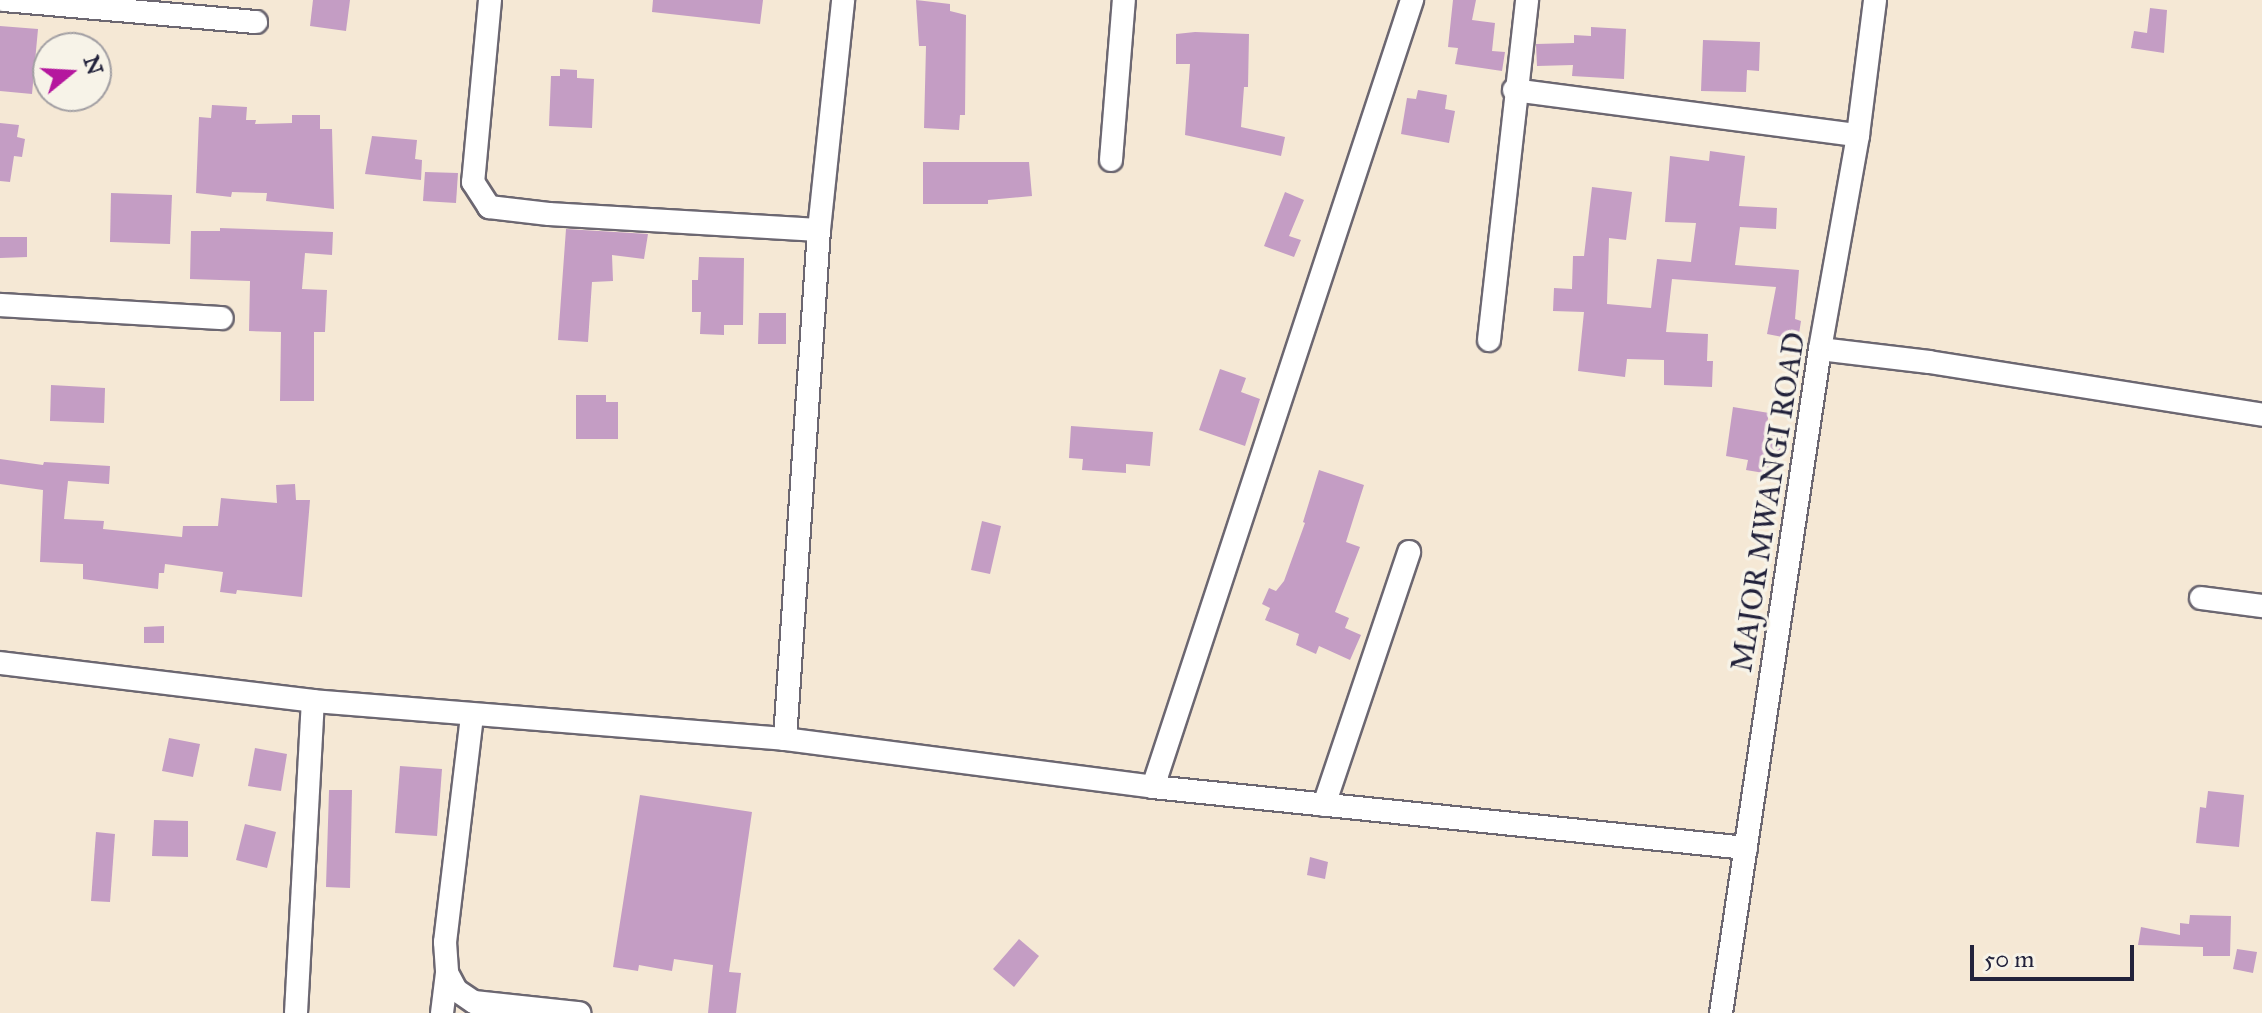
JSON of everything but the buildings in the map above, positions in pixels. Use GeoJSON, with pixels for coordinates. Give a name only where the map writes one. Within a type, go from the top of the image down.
{"type":"FeatureCollection","features":[{"type":"Feature","properties":{"kind":"street"},"geometry":{"type":"LineString","coordinates":[[4,0],[256,22]]}},
{"type":"Feature","properties":{"kind":"street"},"geometry":{"type":"LineString","coordinates":[[490,0],[473,182],[489,207],[549,214],[819,230]]}},
{"type":"Feature","properties":{"kind":"street"},"geometry":{"type":"LineString","coordinates":[[785,739],[819,230],[843,0]]}},
{"type":"Feature","properties":{"kind":"street"},"geometry":{"type":"LineString","coordinates":[[1111,160],[1124,0]]}},
{"type":"Feature","properties":{"kind":"street"},"geometry":{"type":"LineString","coordinates":[[1153,787],[1412,0]]}},
{"type":"Feature","properties":{"kind":"street"},"geometry":{"type":"LineString","coordinates":[[1489,340],[1514,90],[1527,0]]}},
{"type":"Feature","properties":{"kind":"street","name":"MAJOR MWANGI ROAD"},"geometry":{"type":"LineString","coordinates":[[1721,1013],[1820,349],[1858,135],[1875,0]]}},
{"type":"Feature","properties":{"kind":"street"},"geometry":{"type":"LineString","coordinates":[[1514,90],[1858,135]]}},
{"type":"Feature","properties":{"kind":"street"},"geometry":{"type":"LineString","coordinates":[[0,305],[222,318]]}},
{"type":"Feature","properties":{"kind":"street"},"geometry":{"type":"LineString","coordinates":[[1820,349],[1929,362],[2262,415]]}},
{"type":"Feature","properties":{"kind":"street"},"geometry":{"type":"LineString","coordinates":[[1324,805],[1409,552]]}},
{"type":"Feature","properties":{"kind":"street"},"geometry":{"type":"LineString","coordinates":[[2201,598],[2262,606]]}},
{"type":"Feature","properties":{"kind":"street"},"geometry":{"type":"LineString","coordinates":[[0,663],[313,701],[785,739],[1153,787],[1746,848]]}},
{"type":"Feature","properties":{"kind":"street"},"geometry":{"type":"LineString","coordinates":[[296,1013],[313,701]]}},
{"type":"Feature","properties":{"kind":"street"},"geometry":{"type":"LineString","coordinates":[[442,1013],[447,973],[445,942],[472,716]]}},
{"type":"Feature","properties":{"kind":"street"},"geometry":{"type":"LineString","coordinates":[[447,973],[456,990],[474,1002],[579,1013]]}}]}
